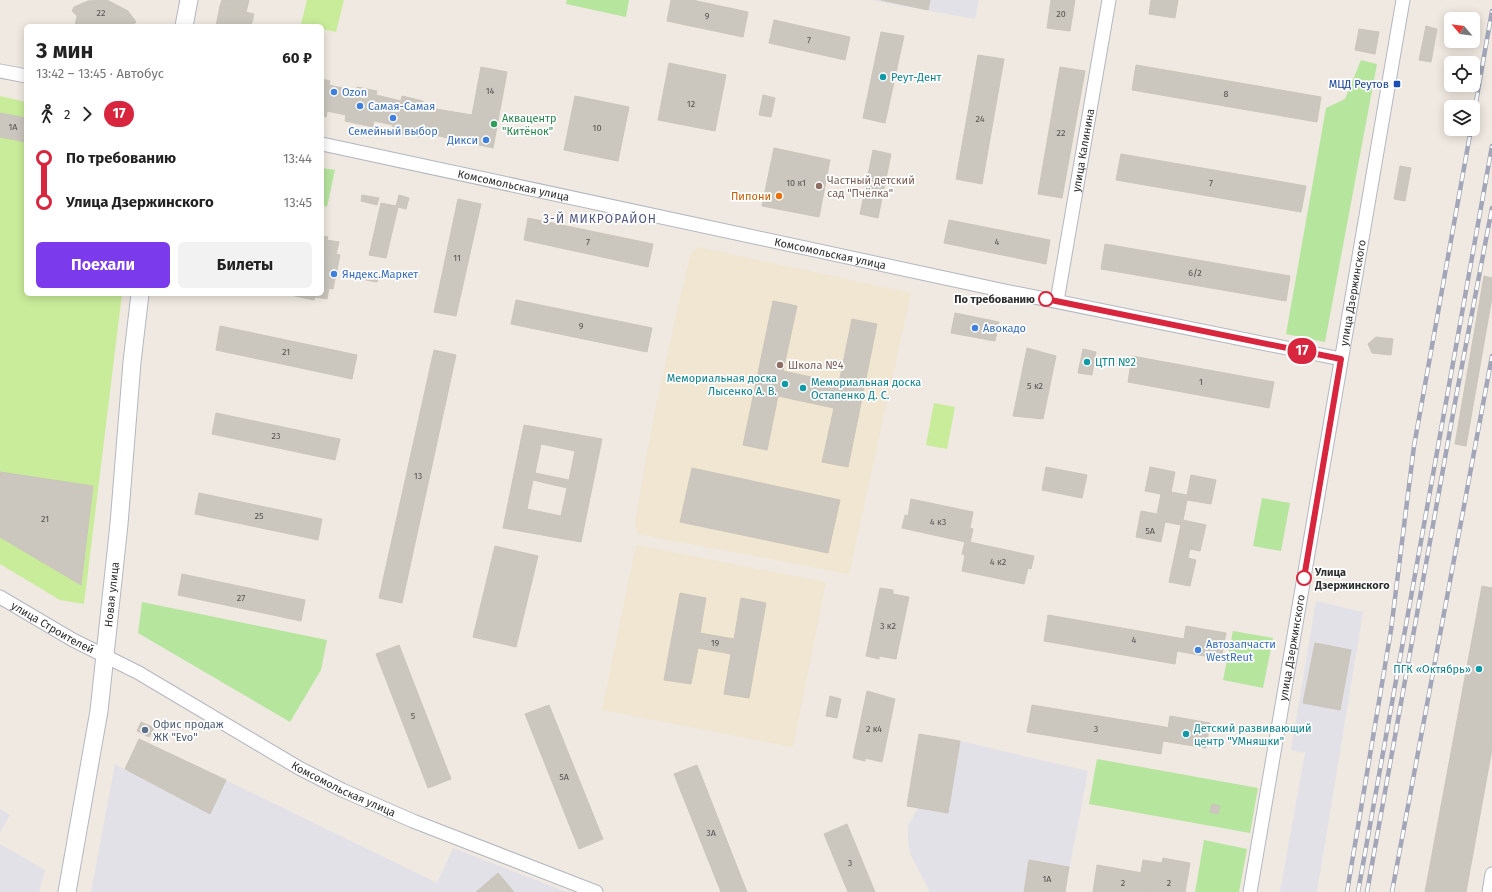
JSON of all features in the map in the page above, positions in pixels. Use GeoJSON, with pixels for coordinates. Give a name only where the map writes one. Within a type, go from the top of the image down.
{"type":"FeatureCollection","features":[{"type":"Feature","properties":{"kind":"street"},"geometry":{"type":"LineString","coordinates":[[184,24],[189,0]]}},
{"type":"Feature","properties":{"kind":"street","name":"улица Калинина"},"geometry":{"type":"LineString","coordinates":[[1057,301],[1109,0]]}},
{"type":"Feature","properties":{"kind":"street","name":"улица Дзержинского"},"geometry":{"type":"LineString","coordinates":[[1250,892],[1403,0]]}},
{"type":"Feature","properties":{"kind":"street"},"geometry":{"type":"LineString","coordinates":[[0,71],[24,76]]}},
{"type":"Feature","properties":{"kind":"street","name":"Комсомольская улица"},"geometry":{"type":"LineString","coordinates":[[324,144],[1057,301],[1341,359]]}},
{"type":"Feature","properties":{"kind":"street","name":"Новая улица"},"geometry":{"type":"LineString","coordinates":[[67,892],[99,711],[106,656],[119,524],[132,362],[140,296]]}},
{"type":"Feature","properties":{"kind":"street","name":"улица Строителей"},"geometry":{"type":"LineString","coordinates":[[0,597],[73,640],[106,656]]}},
{"type":"Feature","properties":{"kind":"street","name":"Комсомольская улица"},"geometry":{"type":"LineString","coordinates":[[106,656],[139,673],[299,768],[342,790],[413,821],[596,892]]}},
{"type":"Feature","properties":{"kind":"street"},"geometry":{"type":"LineString","coordinates":[[1489,892],[1492,874]]}},
{"type":"Feature","properties":{"kind":"shaded area"},"geometry":{"type":"Polygon","coordinates":[[[870,0],[979,0],[975,19],[870,0]]]}},
{"type":"Feature","properties":{"kind":"shaded area","name":"Школа №4"},"geometry":{"type":"Polygon","coordinates":[[[698,247],[911,293],[849,574],[638,534],[635,524],[652,425],[691,253],[698,247]]]}},
{"type":"Feature","properties":{"kind":"shaded area"},"geometry":{"type":"Polygon","coordinates":[[[636,545],[826,582],[793,747],[602,710],[636,545]]]}},
{"type":"Feature","properties":{"kind":"shaded area"},"geometry":{"type":"Polygon","coordinates":[[[1316,601],[1363,612],[1317,892],[1280,892],[1305,753],[1291,750],[1316,601]]]}},
{"type":"Feature","properties":{"kind":"shaded area"},"geometry":{"type":"Polygon","coordinates":[[[919,734],[960,741],[1088,771],[1065,892],[930,892],[911,856],[908,843],[908,826],[918,808],[907,806],[919,734]]]}},
{"type":"Feature","properties":{"kind":"shaded area"},"geometry":{"type":"Polygon","coordinates":[[[115,764],[210,814],[226,780],[437,883],[453,848],[567,892],[91,892],[115,764]]]}},
{"type":"Feature","properties":{"kind":"shaded area"},"geometry":{"type":"Polygon","coordinates":[[[0,809],[10,815],[0,832],[0,809]]]}},
{"type":"Feature","properties":{"kind":"shaded area"},"geometry":{"type":"Polygon","coordinates":[[[0,844],[45,870],[39,892],[0,892],[0,844]]]}},
{"type":"Feature","properties":{"kind":"green space"},"geometry":{"type":"Polygon","coordinates":[[[307,0],[344,0],[336,32],[324,29],[324,24],[301,24],[307,0]]]}},
{"type":"Feature","properties":{"kind":"green space"},"geometry":{"type":"Polygon","coordinates":[[[567,0],[629,0],[626,17],[566,4],[567,0]]]}},
{"type":"Feature","properties":{"kind":"green space"},"geometry":{"type":"Polygon","coordinates":[[[1361,60],[1377,64],[1325,342],[1286,334],[1326,108],[1345,99],[1361,60]]]}},
{"type":"Feature","properties":{"kind":"green space"},"geometry":{"type":"Polygon","coordinates":[[[0,96],[24,102],[24,296],[122,296],[84,604],[60,600],[0,564],[0,96]]]}},
{"type":"Feature","properties":{"kind":"green space"},"geometry":{"type":"Polygon","coordinates":[[[324,168],[335,170],[327,207],[324,206],[324,168]]]}},
{"type":"Feature","properties":{"kind":"green space"},"geometry":{"type":"Polygon","coordinates":[[[934,403],[955,407],[947,449],[926,445],[934,403]]]}},
{"type":"Feature","properties":{"kind":"green space"},"geometry":{"type":"Polygon","coordinates":[[[1262,498],[1290,503],[1281,551],[1253,546],[1262,498]]]}},
{"type":"Feature","properties":{"kind":"green space"},"geometry":{"type":"Polygon","coordinates":[[[142,602],[327,640],[321,670],[290,722],[138,633],[142,602]]]}},
{"type":"Feature","properties":{"kind":"green space"},"geometry":{"type":"Polygon","coordinates":[[[1233,631],[1273,638],[1263,688],[1223,680],[1233,631]]]}},
{"type":"Feature","properties":{"kind":"green space"},"geometry":{"type":"Polygon","coordinates":[[[1097,759],[1258,788],[1250,833],[1089,804],[1097,759]]]}},
{"type":"Feature","properties":{"kind":"green space"},"geometry":{"type":"Polygon","coordinates":[[[1204,840],[1247,849],[1239,892],[1195,892],[1204,840]]]}},
{"type":"Feature","properties":{"kind":"building"},"geometry":{"type":"Polygon","coordinates":[[[107,0],[128,11],[136,22],[134,24],[75,24],[77,16],[72,11],[74,7],[88,1],[107,0]]]}},
{"type":"Feature","properties":{"kind":"building"},"geometry":{"type":"Polygon","coordinates":[[[222,0],[249,0],[246,12],[220,6],[222,0]]]}},
{"type":"Feature","properties":{"kind":"building"},"geometry":{"type":"Polygon","coordinates":[[[671,0],[692,0],[748,12],[743,37],[667,21],[671,0]]]}},
{"type":"Feature","properties":{"kind":"building"},"geometry":{"type":"Polygon","coordinates":[[[881,0],[930,0],[928,10],[881,0]]]}},
{"type":"Feature","properties":{"kind":"building"},"geometry":{"type":"Polygon","coordinates":[[[1051,0],[1075,0],[1070,31],[1047,28],[1051,0]]]}},
{"type":"Feature","properties":{"kind":"building"},"geometry":{"type":"Polygon","coordinates":[[[1151,0],[1178,0],[1175,18],[1149,14],[1151,0]]]}},
{"type":"Feature","properties":{"kind":"building"},"geometry":{"type":"Polygon","coordinates":[[[220,6],[254,14],[252,24],[216,24],[220,6]]]}},
{"type":"Feature","properties":{"kind":"building"},"geometry":{"type":"Polygon","coordinates":[[[774,20],[850,37],[845,60],[769,43],[774,20]]]}},
{"type":"Feature","properties":{"kind":"building"},"geometry":{"type":"Polygon","coordinates":[[[1426,26],[1437,29],[1431,62],[1419,60],[1426,26]]]}},
{"type":"Feature","properties":{"kind":"building"},"geometry":{"type":"Polygon","coordinates":[[[1359,29],[1379,32],[1375,54],[1355,50],[1359,29]]]}},
{"type":"Feature","properties":{"kind":"building","name":"Реут-Дент"},"geometry":{"type":"Polygon","coordinates":[[[881,32],[904,36],[885,123],[863,118],[881,32]]]}},
{"type":"Feature","properties":{"kind":"building"},"geometry":{"type":"Polygon","coordinates":[[[978,55],[1004,59],[982,184],[956,179],[978,55]]]}},
{"type":"Feature","properties":{"kind":"building"},"geometry":{"type":"Polygon","coordinates":[[[669,63],[726,75],[715,131],[658,120],[669,63]]]}},
{"type":"Feature","properties":{"kind":"building"},"geometry":{"type":"Polygon","coordinates":[[[1136,65],[1321,97],[1317,122],[1132,90],[1136,65]]]}},
{"type":"Feature","properties":{"kind":"building"},"geometry":{"type":"Polygon","coordinates":[[[481,67],[507,72],[493,148],[430,134],[436,109],[472,115],[481,67]]]}},
{"type":"Feature","properties":{"kind":"building"},"geometry":{"type":"Polygon","coordinates":[[[1060,67],[1085,71],[1062,198],[1038,194],[1060,67]]]}},
{"type":"Feature","properties":{"kind":"building"},"geometry":{"type":"Polygon","coordinates":[[[324,80],[330,81],[329,85],[356,91],[357,87],[377,91],[376,95],[401,101],[402,96],[423,101],[422,105],[436,109],[430,134],[420,131],[419,137],[392,132],[393,125],[374,121],[373,127],[345,121],[346,115],[327,111],[326,117],[324,116],[324,80]]]}},
{"type":"Feature","properties":{"kind":"building"},"geometry":{"type":"Polygon","coordinates":[[[763,95],[775,98],[771,117],[759,115],[763,95]]]}},
{"type":"Feature","properties":{"kind":"building"},"geometry":{"type":"Polygon","coordinates":[[[575,96],[629,107],[618,161],[564,150],[575,96]]]}},
{"type":"Feature","properties":{"kind":"building"},"geometry":{"type":"Polygon","coordinates":[[[0,113],[24,118],[24,142],[0,137],[0,113]]]}},
{"type":"Feature","properties":{"kind":"building"},"geometry":{"type":"Polygon","coordinates":[[[774,148],[830,160],[819,217],[762,206],[774,148]]]}},
{"type":"Feature","properties":{"kind":"building"},"geometry":{"type":"Polygon","coordinates":[[[873,150],[891,154],[878,218],[860,214],[873,150]]]}},
{"type":"Feature","properties":{"kind":"building"},"geometry":{"type":"Polygon","coordinates":[[[1121,154],[1306,186],[1301,212],[1116,180],[1121,154]]]}},
{"type":"Feature","properties":{"kind":"building"},"geometry":{"type":"Polygon","coordinates":[[[1400,166],[1411,168],[1405,201],[1394,199],[1400,166]]]}},
{"type":"Feature","properties":{"kind":"building"},"geometry":{"type":"Polygon","coordinates":[[[362,195],[379,198],[377,205],[361,201],[362,195]]]}},
{"type":"Feature","properties":{"kind":"building"},"geometry":{"type":"Polygon","coordinates":[[[399,195],[409,198],[406,209],[398,207],[386,258],[369,255],[381,203],[396,206],[399,195]]]}},
{"type":"Feature","properties":{"kind":"building"},"geometry":{"type":"Polygon","coordinates":[[[458,199],[481,204],[456,316],[434,312],[458,199]]]}},
{"type":"Feature","properties":{"kind":"building"},"geometry":{"type":"Polygon","coordinates":[[[528,218],[653,244],[648,267],[524,240],[528,218]]]}},
{"type":"Feature","properties":{"kind":"building"},"geometry":{"type":"Polygon","coordinates":[[[949,220],[1050,240],[1046,264],[944,243],[949,220]]]}},
{"type":"Feature","properties":{"kind":"building"},"geometry":{"type":"Polygon","coordinates":[[[324,236],[328,237],[327,240],[339,242],[336,254],[340,255],[333,289],[329,288],[327,299],[315,297],[314,300],[295,296],[324,296],[324,236]]]}},
{"type":"Feature","properties":{"kind":"building"},"geometry":{"type":"Polygon","coordinates":[[[1105,244],[1290,276],[1286,301],[1101,269],[1105,244]]]}},
{"type":"Feature","properties":{"kind":"building"},"geometry":{"type":"Polygon","coordinates":[[[368,271],[379,273],[377,282],[366,280],[368,271]]]}},
{"type":"Feature","properties":{"kind":"building"},"geometry":{"type":"Polygon","coordinates":[[[1484,276],[1492,278],[1492,297],[1466,446],[1455,444],[1484,276]]]}},
{"type":"Feature","properties":{"kind":"building"},"geometry":{"type":"Polygon","coordinates":[[[516,300],[652,328],[647,352],[511,324],[516,300]]]}},
{"type":"Feature","properties":{"kind":"building"},"geometry":{"type":"Polygon","coordinates":[[[773,301],[797,306],[783,371],[839,383],[852,319],[877,324],[848,467],[822,462],[834,408],[778,396],[767,450],[743,445],[773,301]]]}},
{"type":"Feature","properties":{"kind":"building","name":"Авокадо"},"geometry":{"type":"Polygon","coordinates":[[[955,313],[999,322],[995,341],[951,333],[955,313]]]}},
{"type":"Feature","properties":{"kind":"building"},"geometry":{"type":"Polygon","coordinates":[[[220,326],[357,355],[352,379],[216,350],[220,326]]]}},
{"type":"Feature","properties":{"kind":"building"},"geometry":{"type":"Polygon","coordinates":[[[1376,337],[1393,339],[1391,355],[1372,353],[1368,344],[1376,337]]]}},
{"type":"Feature","properties":{"kind":"building"},"geometry":{"type":"Polygon","coordinates":[[[1027,348],[1056,356],[1043,419],[1013,416],[1027,348]]]}},
{"type":"Feature","properties":{"kind":"building","name":"ЦТП №2"},"geometry":{"type":"Polygon","coordinates":[[[1083,349],[1096,352],[1092,375],[1078,373],[1083,349]]]}},
{"type":"Feature","properties":{"kind":"building"},"geometry":{"type":"Polygon","coordinates":[[[434,350],[456,355],[402,603],[379,598],[434,350]]]}},
{"type":"Feature","properties":{"kind":"building"},"geometry":{"type":"Polygon","coordinates":[[[1132,356],[1274,382],[1269,408],[1128,382],[1132,356]]]}},
{"type":"Feature","properties":{"kind":"building"},"geometry":{"type":"Polygon","coordinates":[[[216,413],[340,439],[335,460],[212,434],[216,413]]]}},
{"type":"Feature","properties":{"kind":"building"},"geometry":{"type":"Polygon","coordinates":[[[524,425],[602,439],[581,542],[503,528],[524,425]],[[541,444],[535,473],[569,480],[575,451],[541,444]],[[533,480],[527,509],[561,516],[567,488],[533,480]]]}},
{"type":"Feature","properties":{"kind":"building"},"geometry":{"type":"Polygon","coordinates":[[[1046,467],[1087,475],[1082,498],[1042,490],[1046,467]]]}},
{"type":"Feature","properties":{"kind":"building"},"geometry":{"type":"Polygon","coordinates":[[[1150,467],[1175,472],[1171,492],[1187,495],[1191,475],[1216,480],[1211,504],[1187,500],[1183,520],[1206,525],[1200,551],[1190,549],[1188,558],[1196,560],[1190,586],[1169,582],[1181,525],[1165,522],[1161,542],[1136,537],[1141,511],[1157,514],[1161,494],[1145,491],[1150,467]]]}},
{"type":"Feature","properties":{"kind":"building"},"geometry":{"type":"Polygon","coordinates":[[[692,468],[840,500],[828,553],[680,522],[692,468]]]}},
{"type":"Feature","properties":{"kind":"building"},"geometry":{"type":"Polygon","coordinates":[[[0,472],[93,486],[81,585],[0,537],[0,472]]]}},
{"type":"Feature","properties":{"kind":"building"},"geometry":{"type":"Polygon","coordinates":[[[199,493],[322,519],[318,540],[195,514],[199,493]]]}},
{"type":"Feature","properties":{"kind":"building"},"geometry":{"type":"Polygon","coordinates":[[[911,499],[973,512],[970,528],[973,529],[970,543],[902,528],[905,515],[908,516],[911,499]]]}},
{"type":"Feature","properties":{"kind":"building"},"geometry":{"type":"Polygon","coordinates":[[[965,541],[1034,556],[1031,569],[1028,568],[1024,584],[962,571],[965,555],[962,554],[965,541]]]}},
{"type":"Feature","properties":{"kind":"building"},"geometry":{"type":"Polygon","coordinates":[[[495,546],[538,556],[516,647],[473,637],[495,546]]]}},
{"type":"Feature","properties":{"kind":"building"},"geometry":{"type":"Polygon","coordinates":[[[182,574],[305,600],[301,621],[178,595],[182,574]]]}},
{"type":"Feature","properties":{"kind":"building","name":"ПГК «Октябрь»"},"geometry":{"type":"Polygon","coordinates":[[[1482,586],[1492,588],[1492,749],[1466,892],[1425,892],[1482,586]]]}},
{"type":"Feature","properties":{"kind":"building"},"geometry":{"type":"Polygon","coordinates":[[[880,588],[893,590],[893,594],[909,597],[896,659],[879,656],[879,659],[866,656],[880,588]]]}},
{"type":"Feature","properties":{"kind":"building"},"geometry":{"type":"Polygon","coordinates":[[[680,593],[706,598],[700,633],[734,639],[741,598],[766,603],[749,698],[724,694],[731,654],[698,648],[691,684],[664,680],[680,593]]]}},
{"type":"Feature","properties":{"kind":"building"},"geometry":{"type":"Polygon","coordinates":[[[1048,615],[1184,639],[1186,626],[1226,633],[1221,659],[1177,651],[1175,664],[1044,641],[1048,615]]]}},
{"type":"Feature","properties":{"kind":"building"},"geometry":{"type":"Polygon","coordinates":[[[1315,643],[1351,650],[1340,710],[1303,703],[1315,643]]]}},
{"type":"Feature","properties":{"kind":"building"},"geometry":{"type":"Polygon","coordinates":[[[399,645],[451,779],[428,788],[376,654],[399,645]]]}},
{"type":"Feature","properties":{"kind":"building"},"geometry":{"type":"Polygon","coordinates":[[[867,691],[895,699],[882,762],[865,758],[865,761],[853,758],[867,691]]]}},
{"type":"Feature","properties":{"kind":"building"},"geometry":{"type":"Polygon","coordinates":[[[830,696],[841,699],[837,718],[826,716],[830,696]]]}},
{"type":"Feature","properties":{"kind":"building"},"geometry":{"type":"Polygon","coordinates":[[[549,705],[603,839],[579,849],[525,714],[549,705]]]}},
{"type":"Feature","properties":{"kind":"building"},"geometry":{"type":"Polygon","coordinates":[[[1032,705],[1165,727],[1161,754],[1027,732],[1032,705]]]}},
{"type":"Feature","properties":{"kind":"building","name":"Детский развивающий центр \"УМняшки\""},"geometry":{"type":"Polygon","coordinates":[[[1170,716],[1210,723],[1206,748],[1163,741],[1165,727],[1168,728],[1170,716]]]}},
{"type":"Feature","properties":{"kind":"building","name":"Офис продаж ЖК \"Evo\""},"geometry":{"type":"Polygon","coordinates":[[[141,722],[154,728],[149,737],[137,731],[141,722]]]}},
{"type":"Feature","properties":{"kind":"building"},"geometry":{"type":"Polygon","coordinates":[[[919,734],[960,741],[948,813],[907,806],[919,734]]]}},
{"type":"Feature","properties":{"kind":"building"},"geometry":{"type":"Polygon","coordinates":[[[139,739],[226,780],[210,814],[125,769],[139,739]]]}},
{"type":"Feature","properties":{"kind":"building"},"geometry":{"type":"Polygon","coordinates":[[[697,765],[747,892],[721,892],[674,774],[697,765]]]}},
{"type":"Feature","properties":{"kind":"building"},"geometry":{"type":"Polygon","coordinates":[[[1212,804],[1220,806],[1218,814],[1210,812],[1212,804]]]}},
{"type":"Feature","properties":{"kind":"building"},"geometry":{"type":"Polygon","coordinates":[[[847,824],[875,892],[848,892],[824,834],[847,824]]]}},
{"type":"Feature","properties":{"kind":"building"},"geometry":{"type":"Polygon","coordinates":[[[1163,858],[1190,863],[1185,892],[1151,892],[1154,875],[1141,872],[1143,860],[1162,863],[1163,858]]]}},
{"type":"Feature","properties":{"kind":"building"},"geometry":{"type":"Polygon","coordinates":[[[1029,860],[1069,867],[1065,892],[1024,892],[1029,860]]]}},
{"type":"Feature","properties":{"kind":"building"},"geometry":{"type":"Polygon","coordinates":[[[1097,865],[1154,875],[1151,892],[1093,892],[1097,865]]]}},
{"type":"Feature","properties":{"kind":"building"},"geometry":{"type":"Polygon","coordinates":[[[498,873],[514,892],[476,892],[498,873]]]}},
{"type":"Feature","properties":{"kind":"railway"},"geometry":{"type":"LineString","coordinates":[[1476,100],[1492,11]]}},
{"type":"Feature","properties":{"kind":"railway"},"geometry":{"type":"LineString","coordinates":[[1347,892],[1391,630],[1414,446],[1470,136]]}},
{"type":"Feature","properties":{"kind":"railway"},"geometry":{"type":"LineString","coordinates":[[1358,892],[1492,146]]}},
{"type":"Feature","properties":{"kind":"railway"},"geometry":{"type":"LineString","coordinates":[[1367,892],[1456,397],[1492,208]]}},
{"type":"Feature","properties":{"kind":"railway"},"geometry":{"type":"LineString","coordinates":[[1392,892],[1492,356]]}},
{"type":"Feature","properties":{"kind":"bus line","name":"17"},"geometry":{"type":"LineString","coordinates":[[1046,299],[1341,359],[1304,578]]}},
{"type":"Feature","properties":{"kind":"place","name":"Реут-Дент"},"geometry":{"type":"Point","coordinates":[883,77]}},
{"type":"Feature","properties":{"kind":"place","name":"МЦД Реутов"},"geometry":{"type":"Point","coordinates":[1397,84]}},
{"type":"Feature","properties":{"kind":"place","name":"Ozon"},"geometry":{"type":"Point","coordinates":[334,92]}},
{"type":"Feature","properties":{"kind":"place","name":"Самая-Самая"},"geometry":{"type":"Point","coordinates":[360,106]}},
{"type":"Feature","properties":{"kind":"place","name":"Семейный выбор"},"geometry":{"type":"Point","coordinates":[393,118]}},
{"type":"Feature","properties":{"kind":"place","name":"Аквацентр \"Китёнок\""},"geometry":{"type":"Point","coordinates":[494,124]}},
{"type":"Feature","properties":{"kind":"place","name":"Дикси"},"geometry":{"type":"Point","coordinates":[486,140]}},
{"type":"Feature","properties":{"kind":"place","name":"Частный детский сад \"Пчёлка\""},"geometry":{"type":"Point","coordinates":[819,186]}},
{"type":"Feature","properties":{"kind":"place","name":"Пипони"},"geometry":{"type":"Point","coordinates":[779,196]}},
{"type":"Feature","properties":{"kind":"place","name":"Яндекс.Маркет"},"geometry":{"type":"Point","coordinates":[334,274]}},
{"type":"Feature","properties":{"kind":"place","name":"По требованию"},"geometry":{"type":"Point","coordinates":[1046,299]}},
{"type":"Feature","properties":{"kind":"place","name":"Авокадо"},"geometry":{"type":"Point","coordinates":[975,328]}},
{"type":"Feature","properties":{"kind":"place","name":"ЦТП №2"},"geometry":{"type":"Point","coordinates":[1087,362]}},
{"type":"Feature","properties":{"kind":"place","name":"Школа №4"},"geometry":{"type":"Point","coordinates":[780,365]}},
{"type":"Feature","properties":{"kind":"place","name":"Мемориальная доска Лысенко А. В."},"geometry":{"type":"Point","coordinates":[785,384]}},
{"type":"Feature","properties":{"kind":"place","name":"Мемориальная доска Остапенко Д. С."},"geometry":{"type":"Point","coordinates":[803,388]}},
{"type":"Feature","properties":{"kind":"place","name":"Улица Дзержинского"},"geometry":{"type":"Point","coordinates":[1304,578]}},
{"type":"Feature","properties":{"kind":"place","name":"Автозапчасти WestReut"},"geometry":{"type":"Point","coordinates":[1198,650]}},
{"type":"Feature","properties":{"kind":"place","name":"ПГК «Октябрь»"},"geometry":{"type":"Point","coordinates":[1479,669]}},
{"type":"Feature","properties":{"kind":"place","name":"Офис продаж ЖК \"Evo\""},"geometry":{"type":"Point","coordinates":[145,730]}},
{"type":"Feature","properties":{"kind":"place","name":"Детский развивающий центр \"УМняшки\""},"geometry":{"type":"Point","coordinates":[1186,734]}},
{"type":"Feature","properties":{"kind":"district","name":"3-Й МИКРОРАЙОН"},"geometry":{"type":"Point","coordinates":[600,219]}}]}
